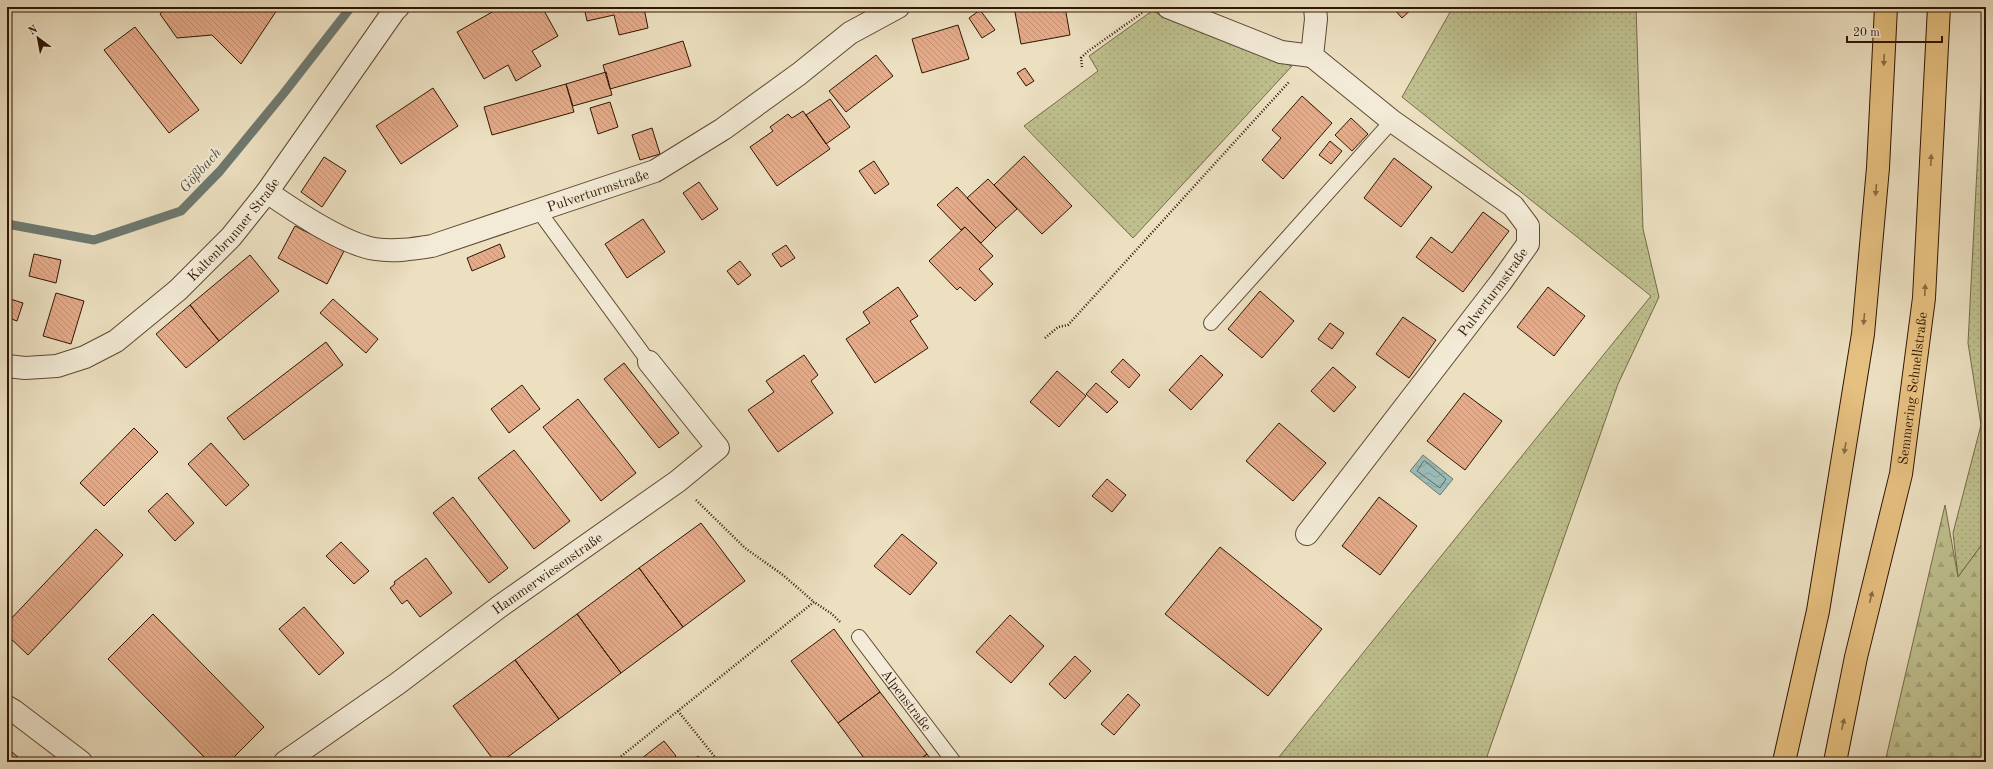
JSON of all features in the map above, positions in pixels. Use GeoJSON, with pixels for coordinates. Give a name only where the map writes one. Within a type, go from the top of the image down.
{"type":"FeatureCollection","features":[{"type":"Feature","properties":{"kind":"highway"},"geometry":{"type":"LineString","coordinates":[[1784,762],[1818,611],[1863,334],[1878,168],[1886,7]]}},
{"type":"Feature","properties":{"kind":"highway","name":"Semmering Schnellstraße"},"geometry":{"type":"LineString","coordinates":[[1835,762],[1856,657],[1901,474],[1924,298],[1939,7]]}},
{"type":"Feature","properties":{"kind":"street","name":"Kaltenbrunner Straße"},"geometry":{"type":"LineString","coordinates":[[7,366],[25,368],[57,366],[85,357],[116,341],[178,290],[231,237],[267,192],[398,7]]}},
{"type":"Feature","properties":{"kind":"street","name":"Pulverturmstraße"},"geometry":{"type":"LineString","coordinates":[[267,192],[338,236],[374,248],[406,250],[432,246],[655,171],[723,129],[799,74],[850,33],[898,7]]}},
{"type":"Feature","properties":{"kind":"street"},"geometry":{"type":"LineString","coordinates":[[1168,7],[1281,52],[1312,56],[1316,19],[1315,7]]}},
{"type":"Feature","properties":{"kind":"street","name":"Pulverturmstraße"},"geometry":{"type":"LineString","coordinates":[[1307,534],[1502,282],[1528,244],[1528,226],[1513,206],[1392,120],[1312,56]]}},
{"type":"Feature","properties":{"kind":"street","name":"Hammerwiesenstraße"},"geometry":{"type":"LineString","coordinates":[[285,762],[397,684],[499,607],[678,481],[718,448],[649,362]]}},
{"type":"Feature","properties":{"kind":"street"},"geometry":{"type":"LineString","coordinates":[[7,708],[14,711],[82,762]]}},
{"type":"Feature","properties":{"kind":"lane"},"geometry":{"type":"LineString","coordinates":[[1211,324],[1392,120]]}},
{"type":"Feature","properties":{"kind":"lane"},"geometry":{"type":"LineString","coordinates":[[538,210],[649,362]]}},
{"type":"Feature","properties":{"kind":"lane","name":"Alpenstraße"},"geometry":{"type":"LineString","coordinates":[[859,638],[954,762]]}},
{"type":"Feature","properties":{"kind":"path"},"geometry":{"type":"LineString","coordinates":[[1082,67],[1081,58],[1087,52],[1144,11]]}},
{"type":"Feature","properties":{"kind":"path"},"geometry":{"type":"LineString","coordinates":[[1046,338],[1058,327],[1068,325],[1312,56]]}},
{"type":"Feature","properties":{"kind":"path"},"geometry":{"type":"LineString","coordinates":[[678,481],[719,524],[745,548],[783,575],[814,602],[837,619]]}},
{"type":"Feature","properties":{"kind":"path"},"geometry":{"type":"LineString","coordinates":[[614,762],[814,602]]}},
{"type":"Feature","properties":{"kind":"path"},"geometry":{"type":"LineString","coordinates":[[678,710],[720,762]]}},
{"type":"Feature","properties":{"kind":"green space"},"geometry":{"type":"Polygon","coordinates":[[[1453,7],[1636,7],[1643,229],[1659,297],[1618,384],[1485,762],[1275,762],[1651,296],[1402,97],[1453,7]]]}},
{"type":"Feature","properties":{"kind":"green space"},"geometry":{"type":"Polygon","coordinates":[[[1982,7],[1986,7],[1986,539],[1958,577],[1953,533],[1981,425],[1968,343],[1983,53],[1982,7]]]}},
{"type":"Feature","properties":{"kind":"green space"},"geometry":{"type":"Polygon","coordinates":[[[1152,11],[1292,66],[1133,238],[1024,126],[1098,71],[1089,56],[1152,11]]]}},
{"type":"Feature","properties":{"kind":"green space"},"geometry":{"type":"Polygon","coordinates":[[[1945,505],[1958,577],[1986,539],[1986,762],[1885,762],[1945,505]]]}},
{"type":"Feature","properties":{"kind":"water"},"geometry":{"type":"Polygon","coordinates":[[[1423,455],[1453,479],[1440,495],[1410,471],[1423,455]]]}},
{"type":"Feature","properties":{"kind":"building"},"geometry":{"type":"Polygon","coordinates":[[[166,7],[279,7],[241,64],[212,35],[177,38],[160,14],[166,7]]]}},
{"type":"Feature","properties":{"kind":"building"},"geometry":{"type":"Polygon","coordinates":[[[501,7],[542,7],[558,36],[532,51],[541,66],[516,81],[508,65],[484,79],[457,32],[501,7]]]}},
{"type":"Feature","properties":{"kind":"building"},"geometry":{"type":"Polygon","coordinates":[[[584,7],[649,7],[644,8],[648,28],[619,35],[614,15],[587,21],[584,7]]]}},
{"type":"Feature","properties":{"kind":"building"},"geometry":{"type":"Polygon","coordinates":[[[1014,7],[1065,7],[1070,35],[1021,44],[1014,7]]]}},
{"type":"Feature","properties":{"kind":"building"},"geometry":{"type":"Polygon","coordinates":[[[1392,7],[1414,7],[1402,18],[1392,7]]]}},
{"type":"Feature","properties":{"kind":"building"},"geometry":{"type":"Polygon","coordinates":[[[980,10],[995,30],[982,38],[969,18],[980,10]]]}},
{"type":"Feature","properties":{"kind":"building"},"geometry":{"type":"Polygon","coordinates":[[[958,25],[969,59],[922,73],[912,39],[958,25]]]}},
{"type":"Feature","properties":{"kind":"building"},"geometry":{"type":"Polygon","coordinates":[[[135,27],[199,110],[169,133],[104,50],[135,27]]]}},
{"type":"Feature","properties":{"kind":"building"},"geometry":{"type":"Polygon","coordinates":[[[683,41],[691,66],[610,89],[603,65],[683,41]]]}},
{"type":"Feature","properties":{"kind":"building"},"geometry":{"type":"Polygon","coordinates":[[[876,55],[893,76],[846,112],[829,91],[876,55]]]}},
{"type":"Feature","properties":{"kind":"building"},"geometry":{"type":"Polygon","coordinates":[[[1025,68],[1034,81],[1026,86],[1017,73],[1025,68]]]}},
{"type":"Feature","properties":{"kind":"building"},"geometry":{"type":"Polygon","coordinates":[[[606,72],[612,95],[573,106],[566,84],[606,72]]]}},
{"type":"Feature","properties":{"kind":"building"},"geometry":{"type":"Polygon","coordinates":[[[566,84],[574,112],[492,135],[484,107],[566,84]]]}},
{"type":"Feature","properties":{"kind":"building"},"geometry":{"type":"Polygon","coordinates":[[[433,88],[458,126],[401,164],[376,126],[433,88]]]}},
{"type":"Feature","properties":{"kind":"building"},"geometry":{"type":"Polygon","coordinates":[[[1302,96],[1332,123],[1283,179],[1262,160],[1281,138],[1272,130],[1302,96]]]}},
{"type":"Feature","properties":{"kind":"building"},"geometry":{"type":"Polygon","coordinates":[[[830,99],[850,127],[826,144],[806,115],[830,99]]]}},
{"type":"Feature","properties":{"kind":"building"},"geometry":{"type":"Polygon","coordinates":[[[610,102],[618,127],[598,134],[590,108],[610,102]]]}},
{"type":"Feature","properties":{"kind":"building"},"geometry":{"type":"Polygon","coordinates":[[[803,111],[830,149],[777,186],[750,147],[773,131],[770,127],[788,114],[792,118],[803,111]]]}},
{"type":"Feature","properties":{"kind":"building"},"geometry":{"type":"Polygon","coordinates":[[[1351,118],[1368,134],[1352,151],[1335,135],[1351,118]]]}},
{"type":"Feature","properties":{"kind":"building"},"geometry":{"type":"Polygon","coordinates":[[[652,128],[660,154],[640,160],[632,135],[652,128]]]}},
{"type":"Feature","properties":{"kind":"building"},"geometry":{"type":"Polygon","coordinates":[[[1330,141],[1342,151],[1331,164],[1319,155],[1330,141]]]}},
{"type":"Feature","properties":{"kind":"building"},"geometry":{"type":"Polygon","coordinates":[[[1024,156],[1072,206],[1042,234],[994,185],[1024,156]]]}},
{"type":"Feature","properties":{"kind":"building"},"geometry":{"type":"Polygon","coordinates":[[[324,157],[346,171],[322,207],[301,192],[324,157]]]}},
{"type":"Feature","properties":{"kind":"building"},"geometry":{"type":"Polygon","coordinates":[[[1394,158],[1432,187],[1401,227],[1364,198],[1394,158]]]}},
{"type":"Feature","properties":{"kind":"building"},"geometry":{"type":"Polygon","coordinates":[[[874,161],[889,184],[875,194],[859,171],[874,161]]]}},
{"type":"Feature","properties":{"kind":"building"},"geometry":{"type":"Polygon","coordinates":[[[988,179],[1017,209],[996,228],[967,198],[988,179]]]}},
{"type":"Feature","properties":{"kind":"building"},"geometry":{"type":"Polygon","coordinates":[[[699,182],[718,209],[702,220],[683,193],[699,182]]]}},
{"type":"Feature","properties":{"kind":"building"},"geometry":{"type":"Polygon","coordinates":[[[957,187],[996,228],[981,243],[965,227],[961,230],[937,205],[957,187]]]}},
{"type":"Feature","properties":{"kind":"building"},"geometry":{"type":"Polygon","coordinates":[[[1483,212],[1509,231],[1463,292],[1416,257],[1431,237],[1452,253],[1483,212]]]}},
{"type":"Feature","properties":{"kind":"building"},"geometry":{"type":"Polygon","coordinates":[[[643,219],[665,252],[627,278],[605,244],[643,219]]]}},
{"type":"Feature","properties":{"kind":"building"},"geometry":{"type":"Polygon","coordinates":[[[295,226],[344,251],[327,284],[278,258],[295,226]]]}},
{"type":"Feature","properties":{"kind":"building"},"geometry":{"type":"Polygon","coordinates":[[[965,227],[993,256],[979,269],[993,284],[975,301],[960,287],[957,290],[929,261],[965,227]]]}},
{"type":"Feature","properties":{"kind":"building"},"geometry":{"type":"Polygon","coordinates":[[[500,244],[505,257],[472,271],[467,258],[500,244]]]}},
{"type":"Feature","properties":{"kind":"building"},"geometry":{"type":"Polygon","coordinates":[[[786,245],[795,258],[781,267],[772,254],[786,245]]]}},
{"type":"Feature","properties":{"kind":"building"},"geometry":{"type":"Polygon","coordinates":[[[34,254],[61,260],[56,283],[29,276],[34,254]]]}},
{"type":"Feature","properties":{"kind":"building"},"geometry":{"type":"Polygon","coordinates":[[[250,255],[279,291],[219,341],[190,305],[250,255]]]}},
{"type":"Feature","properties":{"kind":"building"},"geometry":{"type":"Polygon","coordinates":[[[740,261],[751,275],[738,285],[727,271],[740,261]]]}},
{"type":"Feature","properties":{"kind":"building"},"geometry":{"type":"Polygon","coordinates":[[[898,287],[918,316],[910,321],[928,348],[875,383],[846,339],[870,323],[863,312],[898,287]]]}},
{"type":"Feature","properties":{"kind":"building"},"geometry":{"type":"Polygon","coordinates":[[[1548,287],[1585,316],[1554,356],[1517,327],[1548,287]]]}},
{"type":"Feature","properties":{"kind":"building"},"geometry":{"type":"Polygon","coordinates":[[[1260,291],[1294,321],[1262,358],[1228,329],[1260,291]]]}},
{"type":"Feature","properties":{"kind":"building"},"geometry":{"type":"Polygon","coordinates":[[[56,293],[84,301],[71,344],[43,336],[56,293]]]}},
{"type":"Feature","properties":{"kind":"building"},"geometry":{"type":"Polygon","coordinates":[[[7,298],[23,303],[17,321],[9,318],[7,326],[7,298]]]}},
{"type":"Feature","properties":{"kind":"building"},"geometry":{"type":"Polygon","coordinates":[[[333,299],[378,339],[366,353],[320,313],[333,299]]]}},
{"type":"Feature","properties":{"kind":"building"},"geometry":{"type":"Polygon","coordinates":[[[190,305],[219,341],[186,368],[156,334],[190,305]]]}},
{"type":"Feature","properties":{"kind":"building"},"geometry":{"type":"Polygon","coordinates":[[[1403,317],[1436,340],[1409,378],[1376,354],[1403,317]]]}},
{"type":"Feature","properties":{"kind":"building"},"geometry":{"type":"Polygon","coordinates":[[[1330,323],[1344,333],[1332,349],[1318,339],[1330,323]]]}},
{"type":"Feature","properties":{"kind":"building"},"geometry":{"type":"Polygon","coordinates":[[[326,342],[343,365],[244,440],[227,418],[326,342]]]}},
{"type":"Feature","properties":{"kind":"building"},"geometry":{"type":"Polygon","coordinates":[[[804,355],[818,375],[811,381],[833,413],[778,452],[748,410],[774,392],[766,381],[804,355]]]}},
{"type":"Feature","properties":{"kind":"building"},"geometry":{"type":"Polygon","coordinates":[[[1201,355],[1223,375],[1191,410],[1169,390],[1201,355]]]}},
{"type":"Feature","properties":{"kind":"building"},"geometry":{"type":"Polygon","coordinates":[[[1123,359],[1140,375],[1129,388],[1111,372],[1123,359]]]}},
{"type":"Feature","properties":{"kind":"building"},"geometry":{"type":"Polygon","coordinates":[[[624,363],[679,433],[659,448],[604,379],[624,363]]]}},
{"type":"Feature","properties":{"kind":"building"},"geometry":{"type":"Polygon","coordinates":[[[1333,367],[1356,387],[1334,412],[1311,391],[1333,367]]]}},
{"type":"Feature","properties":{"kind":"building"},"geometry":{"type":"Polygon","coordinates":[[[1057,371],[1086,396],[1059,427],[1030,402],[1057,371]]]}},
{"type":"Feature","properties":{"kind":"building"},"geometry":{"type":"Polygon","coordinates":[[[1096,383],[1118,402],[1107,413],[1086,394],[1096,383]]]}},
{"type":"Feature","properties":{"kind":"building"},"geometry":{"type":"Polygon","coordinates":[[[522,385],[540,409],[509,433],[491,409],[522,385]]]}},
{"type":"Feature","properties":{"kind":"building"},"geometry":{"type":"Polygon","coordinates":[[[1464,393],[1502,421],[1465,470],[1427,441],[1464,393]]]}},
{"type":"Feature","properties":{"kind":"building"},"geometry":{"type":"Polygon","coordinates":[[[578,399],[636,473],[601,501],[543,427],[578,399]]]}},
{"type":"Feature","properties":{"kind":"building"},"geometry":{"type":"Polygon","coordinates":[[[1279,423],[1326,463],[1293,501],[1246,461],[1279,423]]]}},
{"type":"Feature","properties":{"kind":"building"},"geometry":{"type":"Polygon","coordinates":[[[134,428],[158,452],[104,506],[80,483],[134,428]]]}},
{"type":"Feature","properties":{"kind":"building"},"geometry":{"type":"Polygon","coordinates":[[[211,443],[249,485],[226,506],[188,464],[211,443]]]}},
{"type":"Feature","properties":{"kind":"building"},"geometry":{"type":"Polygon","coordinates":[[[514,450],[570,521],[534,549],[478,478],[514,450]]]}},
{"type":"Feature","properties":{"kind":"building"},"geometry":{"type":"Polygon","coordinates":[[[1107,479],[1126,495],[1112,512],[1092,496],[1107,479]]]}},
{"type":"Feature","properties":{"kind":"building"},"geometry":{"type":"Polygon","coordinates":[[[167,493],[194,523],[175,541],[148,511],[167,493]]]}},
{"type":"Feature","properties":{"kind":"building"},"geometry":{"type":"Polygon","coordinates":[[[453,497],[508,568],[489,583],[433,513],[453,497]]]}},
{"type":"Feature","properties":{"kind":"building"},"geometry":{"type":"Polygon","coordinates":[[[1379,497],[1417,526],[1380,575],[1342,546],[1379,497]]]}},
{"type":"Feature","properties":{"kind":"building"},"geometry":{"type":"Polygon","coordinates":[[[701,523],[745,581],[683,627],[639,568],[701,523]]]}},
{"type":"Feature","properties":{"kind":"building"},"geometry":{"type":"Polygon","coordinates":[[[96,529],[123,555],[28,655],[7,635],[7,623],[96,529]]]}},
{"type":"Feature","properties":{"kind":"building"},"geometry":{"type":"Polygon","coordinates":[[[902,534],[937,563],[910,595],[874,566],[902,534]]]}},
{"type":"Feature","properties":{"kind":"building"},"geometry":{"type":"Polygon","coordinates":[[[341,542],[369,571],[354,584],[326,556],[341,542]]]}},
{"type":"Feature","properties":{"kind":"building"},"geometry":{"type":"Polygon","coordinates":[[[1220,547],[1322,629],[1268,696],[1165,614],[1220,547]]]}},
{"type":"Feature","properties":{"kind":"building"},"geometry":{"type":"Polygon","coordinates":[[[426,558],[452,593],[420,617],[407,600],[402,604],[390,588],[395,584],[394,582],[426,558]]]}},
{"type":"Feature","properties":{"kind":"building"},"geometry":{"type":"Polygon","coordinates":[[[639,568],[683,627],[621,673],[577,614],[639,568]]]}},
{"type":"Feature","properties":{"kind":"building"},"geometry":{"type":"Polygon","coordinates":[[[304,607],[344,653],[319,675],[279,629],[304,607]]]}},
{"type":"Feature","properties":{"kind":"building"},"geometry":{"type":"Polygon","coordinates":[[[153,614],[264,727],[229,762],[209,762],[108,659],[153,614]]]}},
{"type":"Feature","properties":{"kind":"building"},"geometry":{"type":"Polygon","coordinates":[[[577,614],[621,673],[559,719],[515,660],[577,614]]]}},
{"type":"Feature","properties":{"kind":"building"},"geometry":{"type":"Polygon","coordinates":[[[1010,615],[1044,646],[1011,683],[976,652],[1010,615]]]}},
{"type":"Feature","properties":{"kind":"building"},"geometry":{"type":"Polygon","coordinates":[[[834,629],[880,692],[838,723],[791,661],[834,629]]]}},
{"type":"Feature","properties":{"kind":"building"},"geometry":{"type":"Polygon","coordinates":[[[1075,656],[1091,671],[1065,699],[1049,684],[1075,656]]]}},
{"type":"Feature","properties":{"kind":"building"},"geometry":{"type":"Polygon","coordinates":[[[515,660],[559,719],[501,762],[495,762],[453,706],[515,660]]]}},
{"type":"Feature","properties":{"kind":"building"},"geometry":{"type":"Polygon","coordinates":[[[880,692],[927,754],[917,762],[867,762],[838,723],[880,692]]]}},
{"type":"Feature","properties":{"kind":"building"},"geometry":{"type":"Polygon","coordinates":[[[1128,694],[1140,705],[1114,735],[1101,724],[1128,694]]]}},
{"type":"Feature","properties":{"kind":"building"},"geometry":{"type":"Polygon","coordinates":[[[664,741],[676,756],[669,762],[637,762],[664,741]]]}},
{"type":"Feature","properties":{"kind":"building"},"geometry":{"type":"Polygon","coordinates":[[[7,748],[24,762],[7,762],[7,748]]]}},
{"type":"Feature","properties":{"kind":"building"},"geometry":{"type":"Polygon","coordinates":[[[927,754],[933,762],[917,762],[927,754]]]}},
{"type":"Feature","properties":{"kind":"building"},"geometry":{"type":"Polygon","coordinates":[[[698,756],[703,762],[691,762],[698,756]]]}},
{"type":"Feature","properties":{"kind":"waterway","name":"Gößbach"},"geometry":{"type":"LineString","coordinates":[[7,224],[94,240],[181,211],[220,171],[284,93],[351,7]]}}]}
